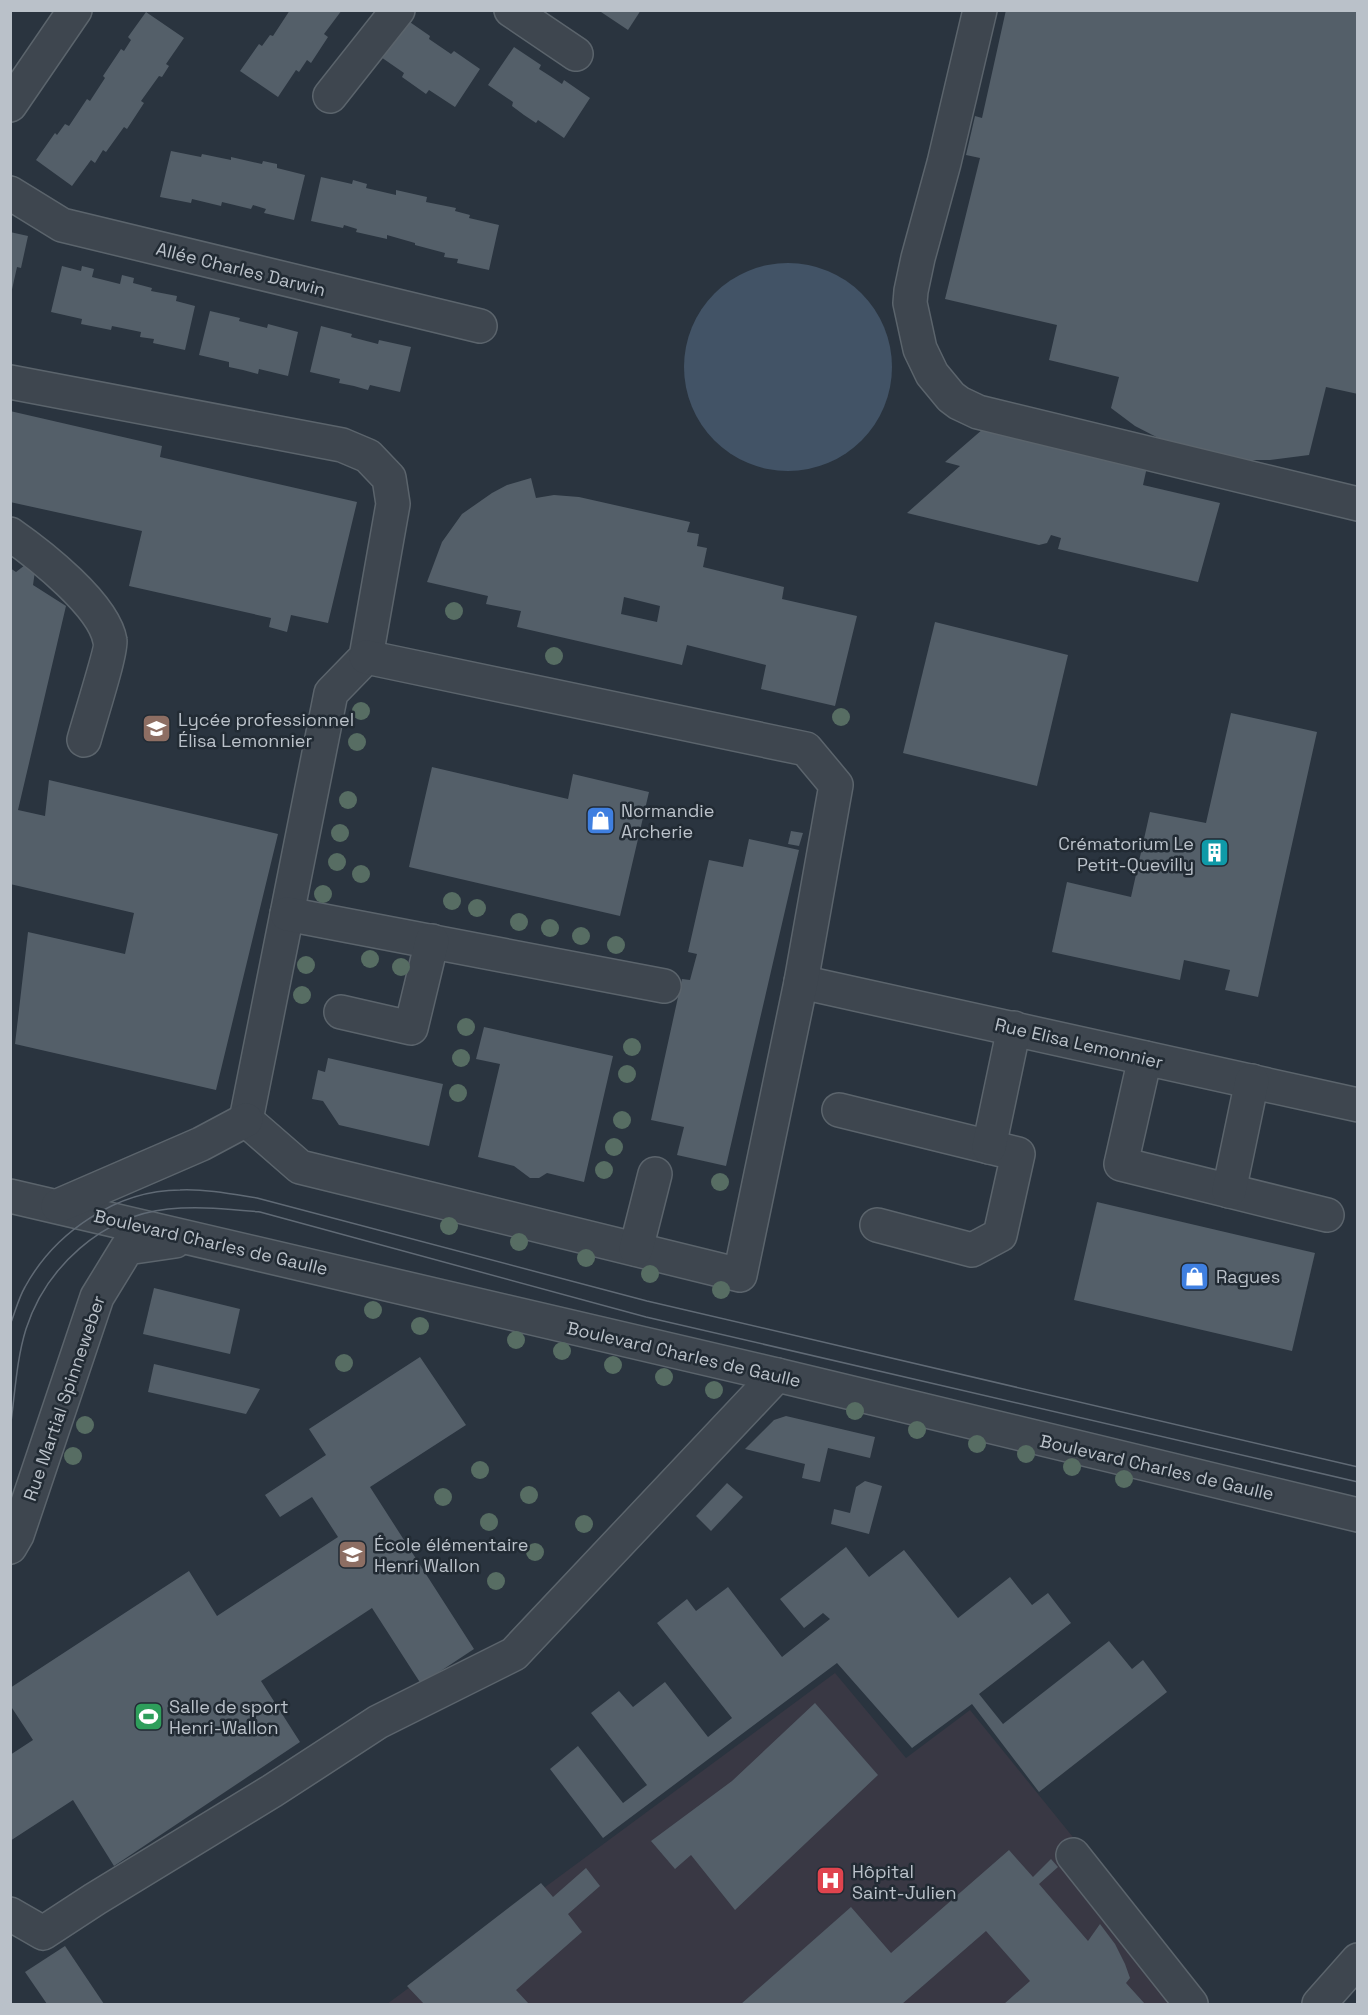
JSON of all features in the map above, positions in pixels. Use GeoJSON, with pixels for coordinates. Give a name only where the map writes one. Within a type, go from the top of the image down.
{"type":"FeatureCollection","features":[{"type":"Feature","properties":{"kind":"street"},"geometry":{"type":"LineString","coordinates":[[10,105],[75,10]]}},
{"type":"Feature","properties":{"kind":"street"},"geometry":{"type":"LineString","coordinates":[[330,96],[398,10]]}},
{"type":"Feature","properties":{"kind":"street"},"geometry":{"type":"LineString","coordinates":[[512,10],[576,54]]}},
{"type":"Feature","properties":{"kind":"street"},"geometry":{"type":"LineString","coordinates":[[980,10],[911,291],[912,315],[920,349],[938,383],[959,403],[978,412],[1358,504]]}},
{"type":"Feature","properties":{"kind":"street","name":"Allée Charles Darwin"},"geometry":{"type":"LineString","coordinates":[[10,193],[62,225],[480,327]]}},
{"type":"Feature","properties":{"kind":"street"},"geometry":{"type":"LineString","coordinates":[[10,382],[342,445],[368,456],[389,478],[393,504],[366,657],[331,693],[246,1120]]}},
{"type":"Feature","properties":{"kind":"street"},"geometry":{"type":"LineString","coordinates":[[10,534],[41,556],[96,610],[111,642],[84,740]]}},
{"type":"Feature","properties":{"kind":"street"},"geometry":{"type":"LineString","coordinates":[[246,1120],[300,1167],[740,1275],[801,982],[836,785],[806,749],[366,657]]}},
{"type":"Feature","properties":{"kind":"street"},"geometry":{"type":"LineString","coordinates":[[287,914],[664,986]]}},
{"type":"Feature","properties":{"kind":"street"},"geometry":{"type":"LineString","coordinates":[[341,1012],[411,1028],[432,941]]}},
{"type":"Feature","properties":{"kind":"street","name":"Rue Elisa Lemonnier"},"geometry":{"type":"LineString","coordinates":[[801,982],[1358,1105]]}},
{"type":"Feature","properties":{"kind":"street"},"geometry":{"type":"LineString","coordinates":[[989,1147],[1014,1028]]}},
{"type":"Feature","properties":{"kind":"street"},"geometry":{"type":"LineString","coordinates":[[1144,1058],[1121,1164],[1327,1215]]}},
{"type":"Feature","properties":{"kind":"street"},"geometry":{"type":"LineString","coordinates":[[1229,1191],[1252,1081]]}},
{"type":"Feature","properties":{"kind":"street"},"geometry":{"type":"LineString","coordinates":[[839,1110],[1018,1154],[1000,1235],[972,1250],[877,1225]]}},
{"type":"Feature","properties":{"kind":"street"},"geometry":{"type":"LineString","coordinates":[[58,1206],[201,1144],[246,1120]]}},
{"type":"Feature","properties":{"kind":"street"},"geometry":{"type":"LineString","coordinates":[[636,1249],[655,1174]]}},
{"type":"Feature","properties":{"kind":"street","name":"Boulevard Charles de Gaulle"},"geometry":{"type":"LineString","coordinates":[[10,1196],[777,1375],[1358,1515]]}},
{"type":"Feature","properties":{"kind":"street","name":"Rue Martial Spinneweber"},"geometry":{"type":"LineString","coordinates":[[10,1547],[17,1535],[97,1297],[127,1248],[194,1238]]}},
{"type":"Feature","properties":{"kind":"street"},"geometry":{"type":"LineString","coordinates":[[10,1914],[43,1933],[272,1791],[378,1722],[514,1654],[777,1375]]}},
{"type":"Feature","properties":{"kind":"street"},"geometry":{"type":"LineString","coordinates":[[1073,1855],[1191,2004]]}},
{"type":"Feature","properties":{"kind":"street"},"geometry":{"type":"LineString","coordinates":[[1319,2004],[1358,1960]]}},
{"type":"Feature","properties":{"kind":"shaded area","name":"Hôpital Saint-Julien"},"geometry":{"type":"Polygon","coordinates":[[[835,1673],[906,1758],[970,1710],[1208,2004],[387,2004],[835,1673]]]}},
{"type":"Feature","properties":{"kind":"water"},"geometry":{"type":"Polygon","coordinates":[[[788,263],[808,265],[828,271],[854,287],[868,301],[884,327],[890,347],[892,367],[890,387],[884,407],[868,433],[854,447],[828,463],[808,469],[788,471],[768,469],[748,463],[722,447],[708,433],[692,407],[686,387],[684,367],[686,347],[692,327],[708,301],[722,287],[748,271],[768,265],[788,263]]]}},
{"type":"Feature","properties":{"kind":"building"},"geometry":{"type":"Polygon","coordinates":[[[290,10],[342,10],[324,34],[328,37],[311,63],[307,60],[299,72],[296,70],[278,97],[240,71],[259,44],[262,46],[270,35],[273,36],[290,10]]]}},
{"type":"Feature","properties":{"kind":"building"},"geometry":{"type":"Polygon","coordinates":[[[602,10],[641,10],[628,30],[601,12],[602,10]]]}},
{"type":"Feature","properties":{"kind":"building"},"geometry":{"type":"Polygon","coordinates":[[[1006,10],[1358,10],[1358,394],[1326,387],[1309,455],[1270,460],[1242,460],[1168,443],[1135,426],[1111,408],[1119,377],[1049,360],[1057,325],[945,299],[980,158],[966,155],[975,116],[982,118],[1006,10]]]}},
{"type":"Feature","properties":{"kind":"building"},"geometry":{"type":"Polygon","coordinates":[[[146,12],[184,38],[166,64],[169,66],[162,77],[159,76],[141,101],[144,103],[127,129],[124,127],[106,152],[103,150],[95,163],[91,160],[72,186],[36,160],[55,133],[57,135],[65,124],[69,126],[87,99],[90,101],[105,78],[103,76],[121,49],[124,51],[131,40],[128,37],[146,12]]]}},
{"type":"Feature","properties":{"kind":"building"},"geometry":{"type":"Polygon","coordinates":[[[404,18],[451,54],[454,51],[480,69],[455,107],[429,90],[426,94],[402,77],[404,73],[378,55],[404,18]]]}},
{"type":"Feature","properties":{"kind":"building"},"geometry":{"type":"Polygon","coordinates":[[[514,47],[541,65],[539,69],[562,84],[564,80],[590,98],[564,138],[538,120],[536,123],[524,115],[512,106],[513,102],[488,85],[514,47]]]}},
{"type":"Feature","properties":{"kind":"building"},"geometry":{"type":"Polygon","coordinates":[[[171,151],[231,160],[231,157],[262,164],[263,161],[277,164],[277,168],[305,175],[294,220],[264,213],[266,209],[253,205],[251,209],[222,202],[221,206],[192,199],[191,203],[160,197],[171,151]]]}},
{"type":"Feature","properties":{"kind":"building"},"geometry":{"type":"Polygon","coordinates":[[[321,177],[352,184],[353,180],[367,184],[366,188],[396,195],[396,190],[427,197],[426,202],[456,208],[455,211],[470,215],[469,218],[499,225],[489,270],[457,263],[458,259],[444,257],[445,253],[387,235],[387,239],[356,232],[357,229],[344,225],[343,228],[311,221],[321,177]]]}},
{"type":"Feature","properties":{"kind":"building"},"geometry":{"type":"Polygon","coordinates":[[[10,232],[28,236],[21,268],[17,267],[11,294],[10,232]]]}},
{"type":"Feature","properties":{"kind":"building"},"geometry":{"type":"Polygon","coordinates":[[[62,266],[81,271],[82,266],[94,269],[92,277],[120,284],[122,275],[134,278],[133,283],[152,288],[151,291],[177,296],[176,301],[195,306],[185,350],[153,343],[154,339],[140,337],[141,332],[112,326],[111,330],[81,324],[82,319],[51,312],[62,266]]]}},
{"type":"Feature","properties":{"kind":"building"},"geometry":{"type":"Polygon","coordinates":[[[210,311],[240,318],[239,321],[267,328],[268,324],[298,332],[288,376],[259,369],[258,374],[229,367],[229,362],[199,355],[210,311]]]}},
{"type":"Feature","properties":{"kind":"building"},"geometry":{"type":"Polygon","coordinates":[[[321,326],[378,344],[379,340],[411,347],[400,392],[370,385],[368,390],[339,383],[340,379],[310,372],[321,326]]]}},
{"type":"Feature","properties":{"kind":"building"},"geometry":{"type":"Polygon","coordinates":[[[10,411],[162,446],[160,457],[357,502],[328,623],[291,615],[287,632],[269,627],[271,618],[129,586],[142,531],[10,502],[10,411]]]}},
{"type":"Feature","properties":{"kind":"building"},"geometry":{"type":"Polygon","coordinates":[[[983,429],[1147,467],[1143,485],[1220,503],[1198,582],[1058,549],[1061,538],[1051,535],[1047,543],[1039,545],[907,513],[960,466],[945,462],[983,429]]]}},
{"type":"Feature","properties":{"kind":"building"},"geometry":{"type":"Polygon","coordinates":[[[531,478],[536,498],[554,495],[579,497],[690,522],[687,532],[699,534],[697,546],[707,548],[703,567],[784,587],[782,599],[857,616],[835,706],[761,689],[766,665],[687,645],[682,665],[517,627],[521,611],[486,604],[488,596],[427,582],[442,542],[462,514],[507,485],[531,478]],[[624,597],[621,614],[657,622],[660,606],[624,597]]]}},
{"type":"Feature","properties":{"kind":"building"},"geometry":{"type":"Polygon","coordinates":[[[25,565],[35,571],[33,585],[66,606],[18,810],[45,816],[49,780],[278,834],[216,1090],[15,1044],[28,932],[125,954],[134,913],[10,884],[10,568],[16,572],[25,565]]]}},
{"type":"Feature","properties":{"kind":"building"},"geometry":{"type":"Polygon","coordinates":[[[935,622],[1068,655],[1037,786],[903,753],[935,622]]]}},
{"type":"Feature","properties":{"kind":"building","name":"Crématorium Le Petit-Quevilly"},"geometry":{"type":"Polygon","coordinates":[[[1231,713],[1317,732],[1258,997],[1225,990],[1230,970],[1184,960],[1180,980],[1052,952],[1067,882],[1131,897],[1150,812],[1206,823],[1231,713]]]}},
{"type":"Feature","properties":{"kind":"building"},"geometry":{"type":"Polygon","coordinates":[[[432,767],[568,799],[573,774],[649,792],[620,916],[409,867],[432,767]]]}},
{"type":"Feature","properties":{"kind":"building"},"geometry":{"type":"Polygon","coordinates":[[[791,831],[803,833],[799,846],[788,844],[791,831]]]}},
{"type":"Feature","properties":{"kind":"building"},"geometry":{"type":"Polygon","coordinates":[[[749,839],[799,850],[726,1166],[677,1155],[684,1127],[651,1120],[682,979],[690,980],[697,954],[688,952],[709,860],[743,867],[749,839]]]}},
{"type":"Feature","properties":{"kind":"building"},"geometry":{"type":"Polygon","coordinates":[[[484,1027],[613,1056],[584,1182],[547,1173],[539,1178],[530,1178],[514,1166],[478,1157],[500,1064],[476,1059],[484,1027]]]}},
{"type":"Feature","properties":{"kind":"building"},"geometry":{"type":"Polygon","coordinates":[[[328,1058],[443,1084],[429,1146],[339,1125],[323,1101],[312,1099],[318,1070],[325,1072],[328,1058]]]}},
{"type":"Feature","properties":{"kind":"building","name":"Ragues"},"geometry":{"type":"Polygon","coordinates":[[[1097,1202],[1315,1253],[1292,1351],[1074,1300],[1097,1202]]]}},
{"type":"Feature","properties":{"kind":"building"},"geometry":{"type":"Polygon","coordinates":[[[154,1288],[240,1309],[230,1354],[143,1334],[154,1288]]]}},
{"type":"Feature","properties":{"kind":"building"},"geometry":{"type":"Polygon","coordinates":[[[420,1357],[466,1425],[370,1487],[474,1649],[421,1684],[372,1608],[261,1681],[300,1742],[114,1866],[73,1800],[10,1841],[10,1755],[33,1740],[10,1705],[10,1688],[189,1571],[217,1616],[338,1537],[312,1497],[280,1517],[265,1495],[326,1455],[309,1429],[420,1357]]]}},
{"type":"Feature","properties":{"kind":"building"},"geometry":{"type":"Polygon","coordinates":[[[154,1364],[260,1389],[246,1414],[148,1392],[154,1364]]]}},
{"type":"Feature","properties":{"kind":"building"},"geometry":{"type":"Polygon","coordinates":[[[786,1416],[875,1437],[870,1458],[828,1448],[820,1482],[802,1478],[805,1464],[745,1449],[774,1420],[786,1416]]]}},
{"type":"Feature","properties":{"kind":"building"},"geometry":{"type":"Polygon","coordinates":[[[865,1481],[882,1486],[869,1534],[831,1524],[834,1509],[850,1513],[856,1487],[865,1481]]]}},
{"type":"Feature","properties":{"kind":"building"},"geometry":{"type":"Polygon","coordinates":[[[727,1483],[743,1497],[711,1531],[696,1516],[727,1483]]]}},
{"type":"Feature","properties":{"kind":"building"},"geometry":{"type":"Polygon","coordinates":[[[846,1547],[869,1577],[904,1550],[958,1618],[1010,1577],[1032,1605],[1048,1593],[1071,1623],[979,1694],[1003,1724],[1109,1641],[1132,1669],[1143,1660],[1167,1692],[1039,1792],[972,1704],[912,1748],[837,1663],[603,1838],[550,1769],[578,1746],[623,1803],[647,1785],[591,1713],[619,1691],[633,1707],[665,1682],[708,1737],[732,1718],[657,1623],[687,1599],[696,1611],[728,1587],[782,1657],[830,1619],[823,1613],[804,1628],[780,1599],[846,1547]]]}},
{"type":"Feature","properties":{"kind":"building"},"geometry":{"type":"Polygon","coordinates":[[[815,1703],[878,1775],[735,1910],[691,1855],[675,1869],[651,1841],[732,1781],[815,1703]]]}},
{"type":"Feature","properties":{"kind":"building"},"geometry":{"type":"Polygon","coordinates":[[[1009,1850],[1033,1877],[1051,1859],[1058,1867],[1039,1884],[1088,1941],[1100,1924],[1115,1944],[1125,1964],[1130,1978],[1126,1983],[1145,2004],[1004,2004],[1030,1981],[986,1931],[902,2004],[741,2004],[851,1907],[891,1953],[1009,1850]]]}},
{"type":"Feature","properties":{"kind":"building"},"geometry":{"type":"Polygon","coordinates":[[[586,1868],[600,1886],[568,1914],[582,1932],[516,1990],[529,2004],[424,2004],[407,1986],[541,1883],[553,1897],[586,1868]]]}},
{"type":"Feature","properties":{"kind":"building"},"geometry":{"type":"Polygon","coordinates":[[[65,1946],[104,2004],[47,2004],[25,1972],[65,1946]]]}},
{"type":"Feature","properties":{"kind":"tram line"},"geometry":{"type":"LineString","coordinates":[[10,1325],[23,1292],[38,1267],[71,1232],[90,1218],[133,1197],[180,1190],[209,1191],[257,1198],[647,1301],[1358,1467]]}},
{"type":"Feature","properties":{"kind":"tram line"},"geometry":{"type":"LineString","coordinates":[[10,1429],[18,1366],[26,1329],[35,1306],[47,1285],[62,1266],[80,1248],[121,1222],[168,1209],[214,1208],[260,1212],[646,1317],[1358,1482]]}},
{"type":"Feature","properties":{"kind":"place","name":"Lycée professionnel Élisa Lemonnier"},"geometry":{"type":"Point","coordinates":[157,729]}},
{"type":"Feature","properties":{"kind":"place","name":"Normandie Archerie"},"geometry":{"type":"Point","coordinates":[600,820]}},
{"type":"Feature","properties":{"kind":"place","name":"Crématorium Le Petit-Quevilly"},"geometry":{"type":"Point","coordinates":[1215,853]}},
{"type":"Feature","properties":{"kind":"place","name":"Ragues"},"geometry":{"type":"Point","coordinates":[1195,1276]}},
{"type":"Feature","properties":{"kind":"place","name":"École élémentaire Henri Wallon"},"geometry":{"type":"Point","coordinates":[353,1554]}},
{"type":"Feature","properties":{"kind":"place","name":"Salle de sport Henri-Wallon"},"geometry":{"type":"Point","coordinates":[148,1716]}},
{"type":"Feature","properties":{"kind":"place","name":"Hôpital Saint-Julien"},"geometry":{"type":"Point","coordinates":[831,1881]}}]}
